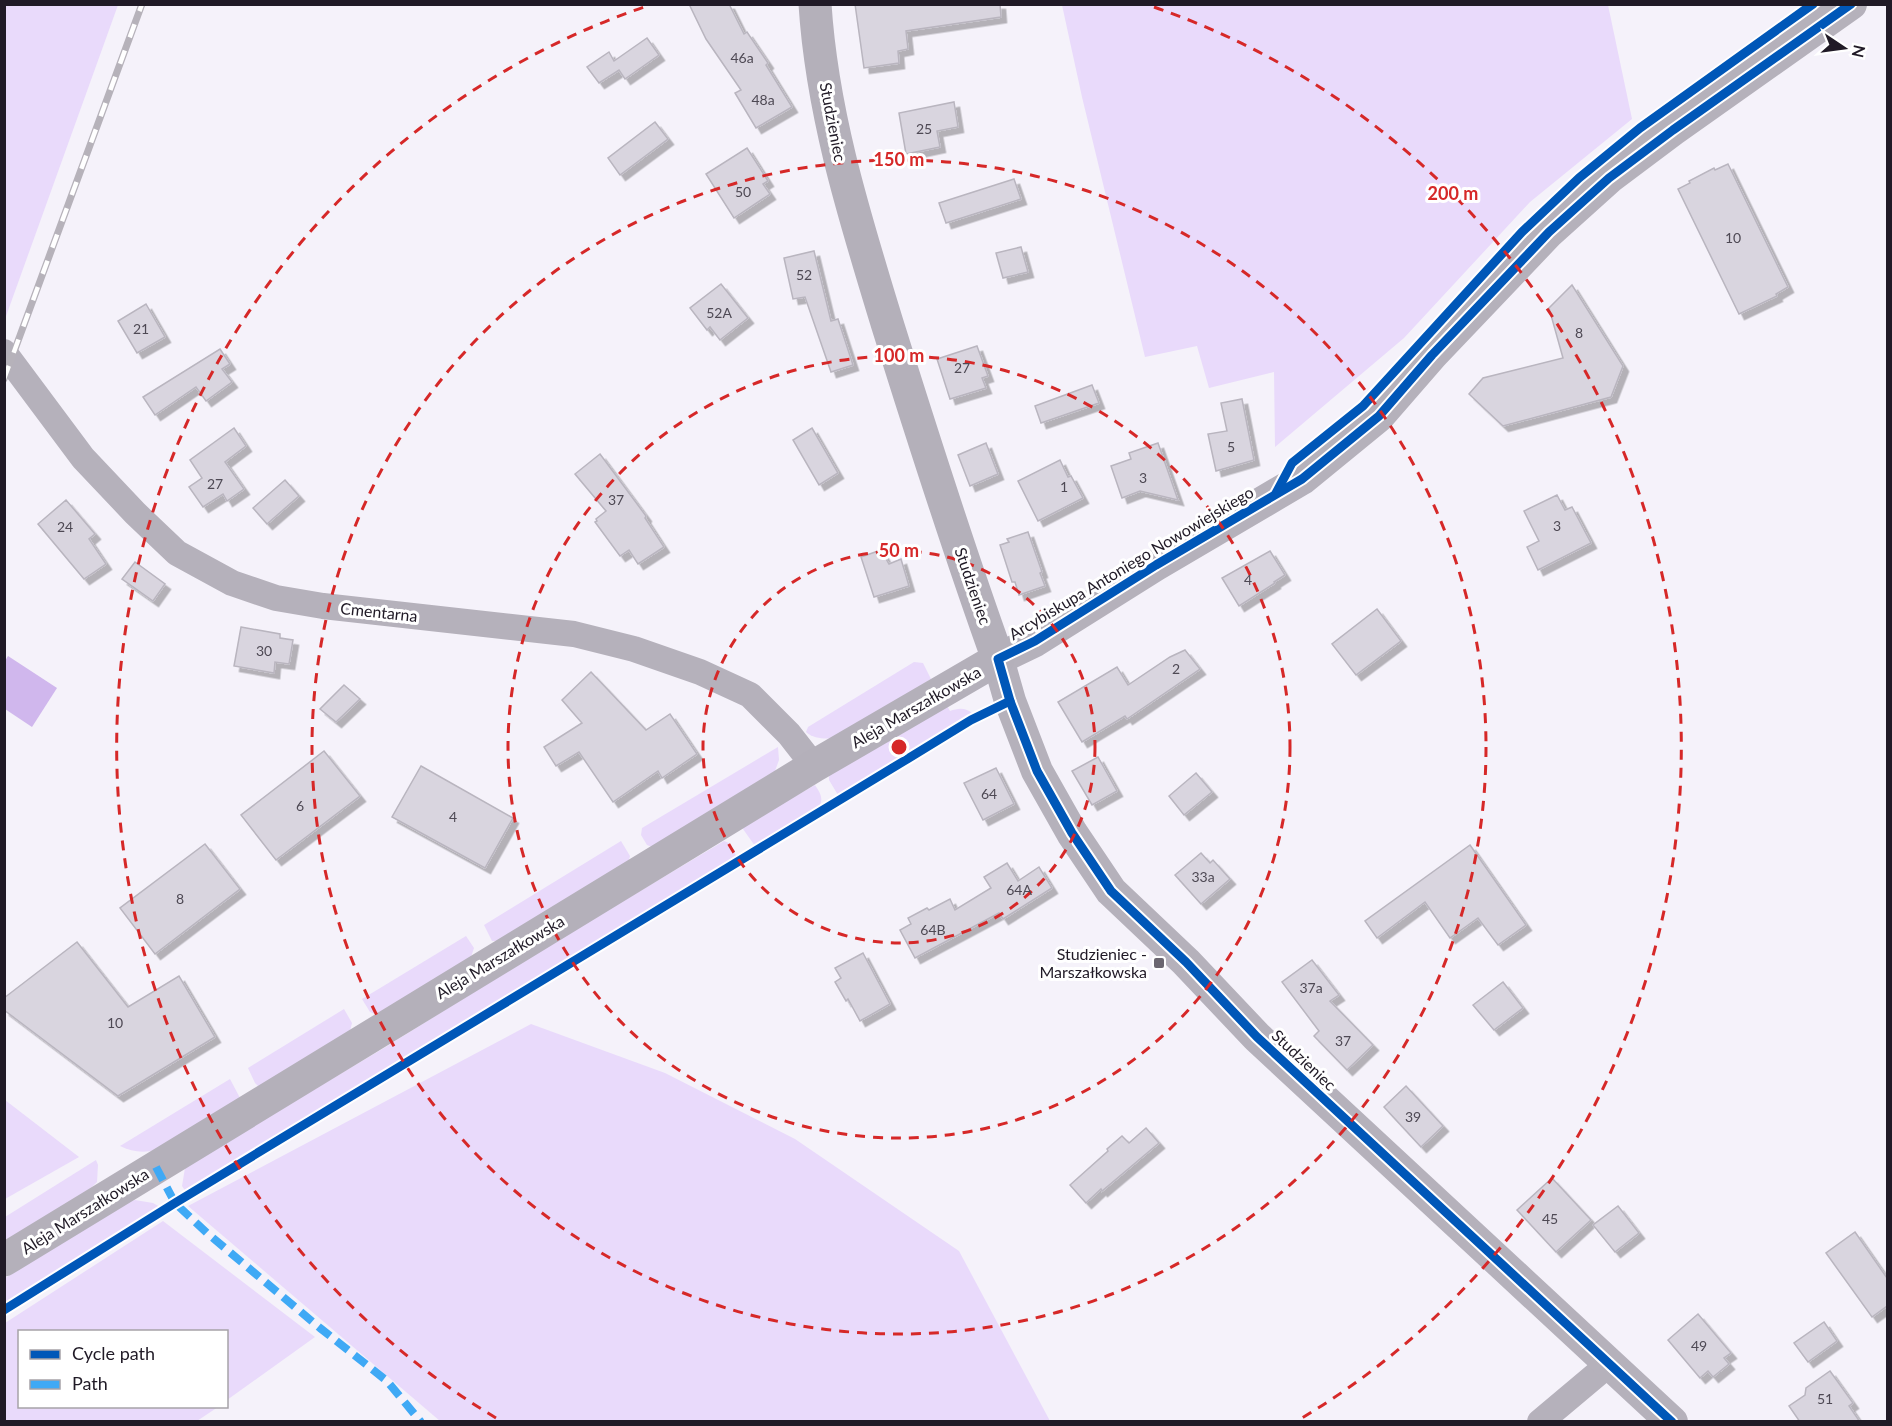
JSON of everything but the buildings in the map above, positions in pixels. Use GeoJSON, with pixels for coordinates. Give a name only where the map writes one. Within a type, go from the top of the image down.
{"type":"FeatureCollection","features":[{"type":"Feature","properties":{"kind":"main road","name":"Studzieniec"},"geometry":{"type":"LineString","coordinates":[[815,4],[818,42],[834,141],[914,409],[998,659]]}},
{"type":"Feature","properties":{"kind":"main road","name":"Aleja Marszałkowska"},"geometry":{"type":"LineString","coordinates":[[4,1260],[814,766],[998,659]]}},
{"type":"Feature","properties":{"kind":"street","name":"Arcybiskupa Antoniego Nowowiejskiego"},"geometry":{"type":"LineString","coordinates":[[998,659],[1035,640],[1302,479],[1379,416],[1432,355],[1550,232],[1609,177],[1851,4]]}},
{"type":"Feature","properties":{"kind":"street","name":"Cmentarna"},"geometry":{"type":"LineString","coordinates":[[4,352],[83,458],[135,513],[177,553],[232,583],[276,598],[323,606],[574,634],[634,650],[700,672],[750,695],[789,734],[814,766]]}},
{"type":"Feature","properties":{"kind":"street","name":"Studzieniec"},"geometry":{"type":"LineString","coordinates":[[998,659],[1010,701],[1037,771],[1072,833],[1111,891],[1186,962],[1257,1037],[1672,1422]]}},
{"type":"Feature","properties":{"kind":"street"},"geometry":{"type":"LineString","coordinates":[[1540,1422],[1609,1364]]}},
{"type":"Feature","properties":{"kind":"shaded area"},"geometry":{"type":"Polygon","coordinates":[[[4,5],[118,5],[5,319],[4,5]]]}},
{"type":"Feature","properties":{"kind":"shaded area"},"geometry":{"type":"Polygon","coordinates":[[[1062,5],[1608,5],[1632,119],[1530,202],[1404,338],[1275,447],[1274,372],[1209,388],[1197,346],[1145,357],[1062,5]]]}},
{"type":"Feature","properties":{"kind":"shaded area"},"geometry":{"type":"Polygon","coordinates":[[[8,656],[57,688],[32,727],[5,709],[5,661],[8,656]]]}},
{"type":"Feature","properties":{"kind":"shaded area"},"geometry":{"type":"Polygon","coordinates":[[[914,662],[923,663],[931,679],[836,738],[820,738],[806,732],[808,727],[914,662]]]}},
{"type":"Feature","properties":{"kind":"shaded area"},"geometry":{"type":"Polygon","coordinates":[[[946,704],[950,711],[962,709],[973,714],[838,795],[829,780],[829,774],[946,704]]]}},
{"type":"Feature","properties":{"kind":"shaded area"},"geometry":{"type":"Polygon","coordinates":[[[778,747],[779,760],[775,771],[652,847],[647,845],[641,835],[642,828],[778,747]]]}},
{"type":"Feature","properties":{"kind":"shaded area"},"geometry":{"type":"Polygon","coordinates":[[[815,785],[821,798],[819,807],[755,846],[743,829],[744,825],[815,785]]]}},
{"type":"Feature","properties":{"kind":"shaded area"},"geometry":{"type":"Polygon","coordinates":[[[621,841],[630,856],[628,864],[497,941],[492,941],[484,925],[621,841]]]}},
{"type":"Feature","properties":{"kind":"shaded area"},"geometry":{"type":"Polygon","coordinates":[[[724,841],[729,843],[737,857],[186,1192],[182,1186],[185,1168],[193,1161],[384,1048],[541,950],[724,841]]]}},
{"type":"Feature","properties":{"kind":"shaded area"},"geometry":{"type":"Polygon","coordinates":[[[466,936],[474,948],[471,957],[377,1015],[370,1012],[362,999],[466,936]]]}},
{"type":"Feature","properties":{"kind":"shaded area"},"geometry":{"type":"Polygon","coordinates":[[[344,1009],[352,1023],[350,1031],[259,1087],[255,1083],[248,1068],[344,1009]]]}},
{"type":"Feature","properties":{"kind":"shaded area"},"geometry":{"type":"Polygon","coordinates":[[[531,1024],[665,1073],[795,1139],[959,1251],[1050,1421],[440,1421],[188,1206],[531,1024]]]}},
{"type":"Feature","properties":{"kind":"shaded area"},"geometry":{"type":"Polygon","coordinates":[[[230,1079],[240,1098],[156,1150],[129,1150],[120,1146],[230,1079]]]}},
{"type":"Feature","properties":{"kind":"shaded area"},"geometry":{"type":"Polygon","coordinates":[[[5,1100],[79,1157],[4,1199],[5,1100]]]}},
{"type":"Feature","properties":{"kind":"shaded area"},"geometry":{"type":"Polygon","coordinates":[[[96,1160],[97,1182],[88,1191],[5,1244],[5,1217],[96,1160]]]}},
{"type":"Feature","properties":{"kind":"shaded area"},"geometry":{"type":"Polygon","coordinates":[[[135,1200],[153,1203],[160,1207],[5,1305],[5,1278],[122,1204],[135,1200]]]}},
{"type":"Feature","properties":{"kind":"shaded area"},"geometry":{"type":"Polygon","coordinates":[[[163,1221],[315,1337],[228,1399],[228,1330],[18,1330],[18,1408],[216,1408],[197,1421],[5,1421],[5,1323],[163,1221]]]}},
{"type":"Feature","properties":{"kind":"railway"},"geometry":{"type":"LineString","coordinates":[[4,379],[142,4]]}},
{"type":"Feature","properties":{"kind":"marked path"},"geometry":{"type":"LineString","coordinates":[[156,1167],[175,1203],[207,1233],[320,1328],[387,1381],[421,1422]]}},
{"type":"Feature","properties":{"kind":"cycle path"},"geometry":{"type":"LineString","coordinates":[[1276,493],[1292,463],[1363,406],[1522,232],[1579,178],[1640,128],[1813,4]]}},
{"type":"Feature","properties":{"kind":"cycle path"},"geometry":{"type":"LineString","coordinates":[[1672,1422],[1257,1037],[1186,962],[1111,891],[1072,833],[1037,771],[1010,701],[998,659],[1035,641],[1156,565],[1302,479],[1379,416],[1432,355],[1549,232],[1609,178],[1851,4]]}},
{"type":"Feature","properties":{"kind":"cycle path"},"geometry":{"type":"LineString","coordinates":[[4,1310],[175,1203],[971,720],[1010,701]]}},
{"type":"Feature","properties":{"kind":"place","name":"Studzieniec - Marszałkowska"},"geometry":{"type":"Point","coordinates":[1159,963]}}]}
